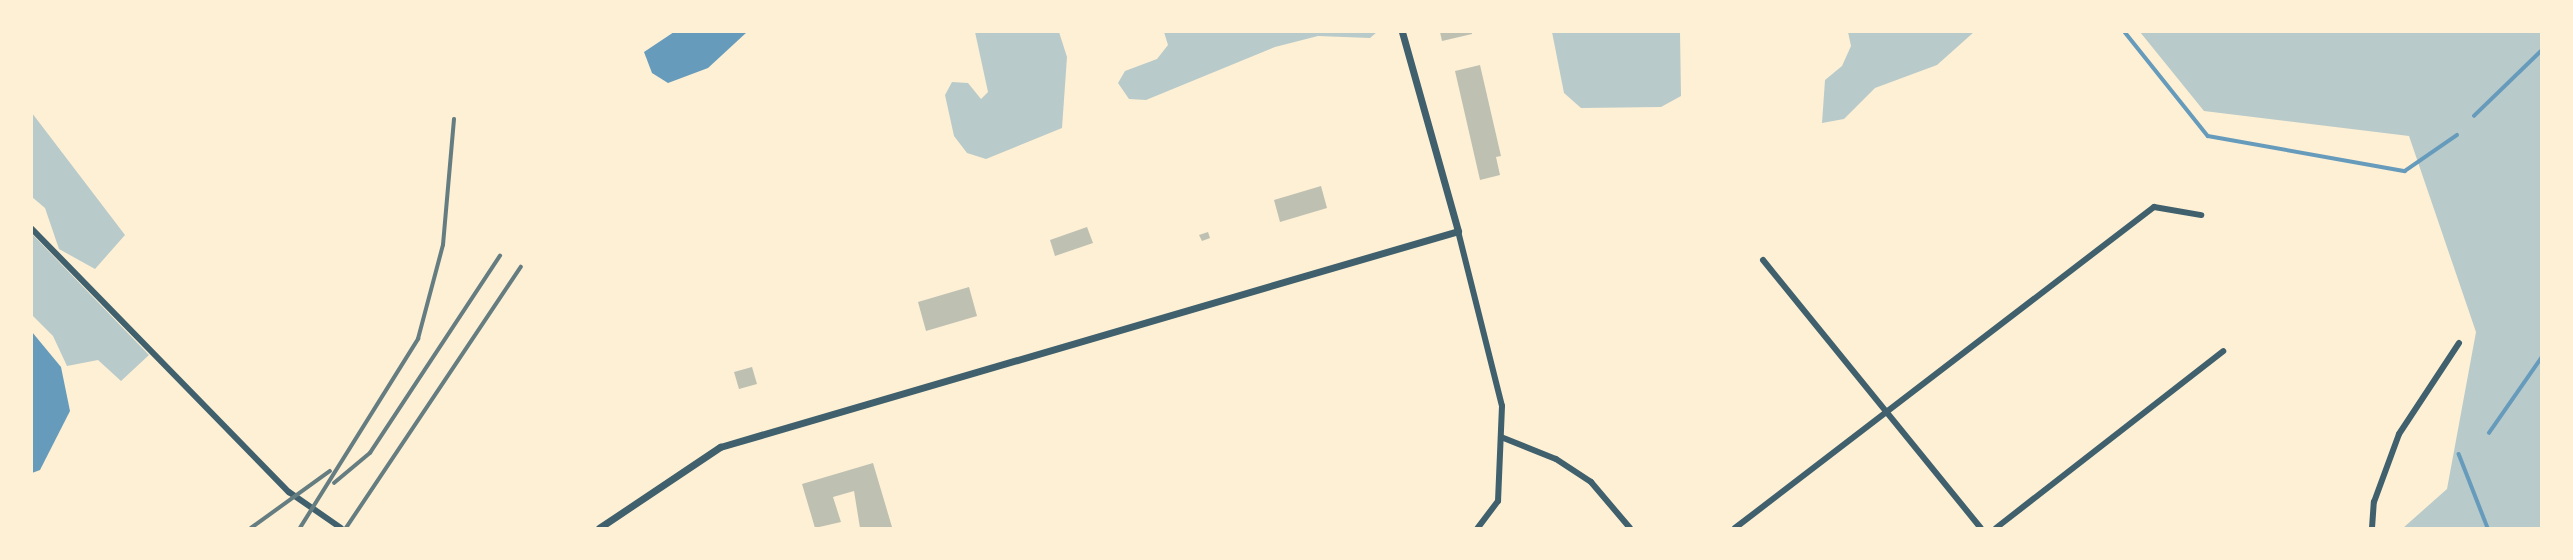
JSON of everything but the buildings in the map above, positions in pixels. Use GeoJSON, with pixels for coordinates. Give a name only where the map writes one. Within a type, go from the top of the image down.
{"type":"FeatureCollection","features":[{"type":"Feature","properties":{"kind":"street"},"geometry":{"type":"LineString","coordinates":[[1402,32],[1458,231],[1502,406],[1499,501],[1478,528]]}},
{"type":"Feature","properties":{"kind":"street"},"geometry":{"type":"LineString","coordinates":[[1735,528],[2154,206],[2201,215]]}},
{"type":"Feature","properties":{"kind":"street"},"geometry":{"type":"LineString","coordinates":[[32,229],[289,492],[341,528]]}},
{"type":"Feature","properties":{"kind":"street"},"geometry":{"type":"LineString","coordinates":[[599,528],[719,447],[1458,231]]}},
{"type":"Feature","properties":{"kind":"street"},"geometry":{"type":"LineString","coordinates":[[1763,260],[1981,528]]}},
{"type":"Feature","properties":{"kind":"street"},"geometry":{"type":"LineString","coordinates":[[2372,528],[2374,502],[2399,434],[2459,343]]}},
{"type":"Feature","properties":{"kind":"street"},"geometry":{"type":"LineString","coordinates":[[1996,528],[2223,351]]}},
{"type":"Feature","properties":{"kind":"street"},"geometry":{"type":"LineString","coordinates":[[1501,437],[1556,459],[1591,482],[1630,528]]}},
{"type":"Feature","properties":{"kind":"shaded area"},"geometry":{"type":"Polygon","coordinates":[[[975,32],[1059,32],[1067,57],[1062,128],[986,159],[967,153],[954,136],[945,95],[952,82],[968,83],[981,99],[988,92],[975,32]]]}},
{"type":"Feature","properties":{"kind":"shaded area"},"geometry":{"type":"Polygon","coordinates":[[[1164,32],[1377,32],[1370,38],[1318,36],[1275,47],[1146,100],[1129,99],[1118,83],[1125,71],[1157,59],[1168,45],[1164,32]]]}},
{"type":"Feature","properties":{"kind":"shaded area"},"geometry":{"type":"Polygon","coordinates":[[[1552,32],[1680,32],[1681,96],[1661,107],[1581,108],[1564,93],[1552,32]]]}},
{"type":"Feature","properties":{"kind":"shaded area"},"geometry":{"type":"Polygon","coordinates":[[[1848,32],[1974,32],[1937,65],[1875,88],[1844,119],[1822,123],[1825,80],[1842,66],[1851,46],[1848,32]]]}},
{"type":"Feature","properties":{"kind":"shaded area"},"geometry":{"type":"Polygon","coordinates":[[[2140,32],[2541,32],[2541,528],[2403,528],[2447,489],[2476,332],[2409,136],[2204,111],[2140,32]]]}},
{"type":"Feature","properties":{"kind":"shaded area"},"geometry":{"type":"Polygon","coordinates":[[[32,113],[125,235],[95,269],[59,249],[45,208],[32,197],[32,113]]]}},
{"type":"Feature","properties":{"kind":"shaded area"},"geometry":{"type":"Polygon","coordinates":[[[32,234],[149,355],[121,381],[98,360],[67,366],[53,336],[32,315],[32,234]]]}},
{"type":"Feature","properties":{"kind":"water"},"geometry":{"type":"Polygon","coordinates":[[[674,32],[747,32],[708,68],[668,83],[652,73],[644,52],[674,32]]]}},
{"type":"Feature","properties":{"kind":"water"},"geometry":{"type":"Polygon","coordinates":[[[32,332],[61,367],[70,411],[40,470],[32,473],[32,332]]]}},
{"type":"Feature","properties":{"kind":"waterway"},"geometry":{"type":"LineString","coordinates":[[2125,32],[2208,136],[2405,171],[2457,135]]}},
{"type":"Feature","properties":{"kind":"waterway"},"geometry":{"type":"LineString","coordinates":[[2474,116],[2542,50]]}},
{"type":"Feature","properties":{"kind":"waterway"},"geometry":{"type":"LineString","coordinates":[[2489,433],[2542,357]]}},
{"type":"Feature","properties":{"kind":"waterway"},"geometry":{"type":"LineString","coordinates":[[2459,454],[2488,528]]}},
{"type":"Feature","properties":{"kind":"railway"},"geometry":{"type":"LineString","coordinates":[[300,528],[418,339],[443,245],[454,119]]}},
{"type":"Feature","properties":{"kind":"railway"},"geometry":{"type":"LineString","coordinates":[[334,483],[370,453],[500,256]]}},
{"type":"Feature","properties":{"kind":"railway"},"geometry":{"type":"LineString","coordinates":[[346,528],[521,267]]}},
{"type":"Feature","properties":{"kind":"railway"},"geometry":{"type":"LineString","coordinates":[[251,528],[330,471]]}}]}
